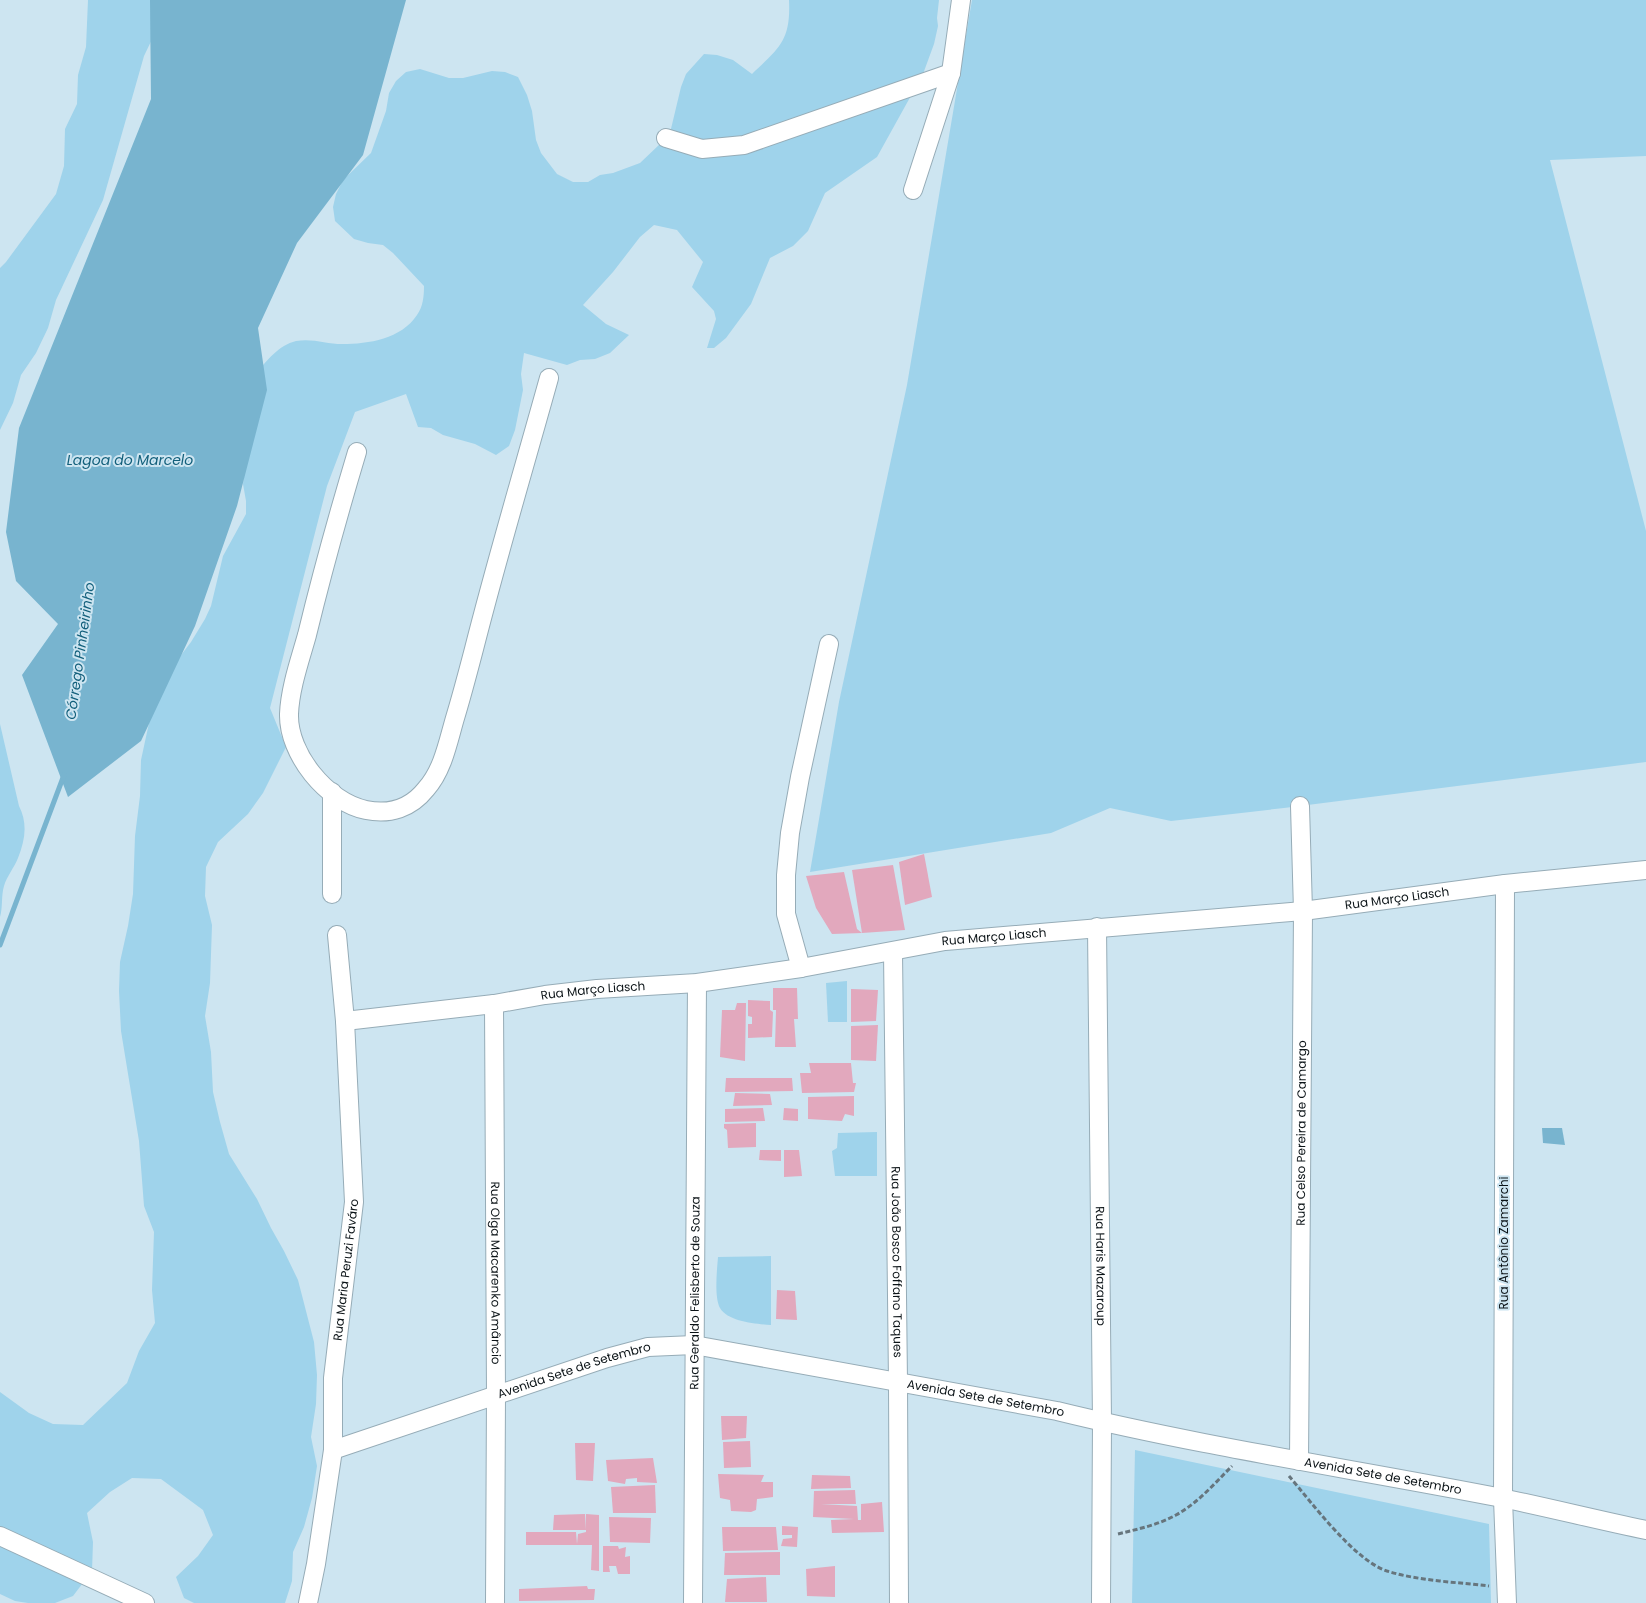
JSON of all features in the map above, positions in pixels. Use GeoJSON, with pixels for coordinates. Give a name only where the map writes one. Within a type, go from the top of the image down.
{"type":"FeatureCollection","features":[{"type":"Feature","properties":{"kind":"street"},"geometry":{"type":"LineString","coordinates":[[913,190],[951,73],[961,0]]}},
{"type":"Feature","properties":{"kind":"street"},"geometry":{"type":"LineString","coordinates":[[666,138],[702,150],[744,145],[951,73]]}},
{"type":"Feature","properties":{"kind":"street"},"geometry":{"type":"LineString","coordinates":[[357,452],[327,555],[295,682],[289,716],[294,744],[315,778],[348,804],[365,810],[387,812],[412,804],[427,789],[438,771],[469,674],[549,378]]}},
{"type":"Feature","properties":{"kind":"street"},"geometry":{"type":"LineString","coordinates":[[801,968],[786,914],[786,875],[790,833],[800,777],[829,644]]}},
{"type":"Feature","properties":{"kind":"street"},"geometry":{"type":"LineString","coordinates":[[332,792],[332,894]]}},
{"type":"Feature","properties":{"kind":"street","name":"Rua Celso Pereira de Camargo"},"geometry":{"type":"LineString","coordinates":[[1299,1461],[1303,910],[1300,806]]}},
{"type":"Feature","properties":{"kind":"street","name":"Rua Março Liasch"},"geometry":{"type":"LineString","coordinates":[[345,1021],[494,1004],[588,990],[697,983],[801,968],[945,941],[1303,910],[1505,884],[1646,870]]}},
{"type":"Feature","properties":{"kind":"street","name":"Rua Antônio Zamarchi"},"geometry":{"type":"LineString","coordinates":[[1505,884],[1503,1499],[1507,1596]]}},
{"type":"Feature","properties":{"kind":"street","name":"Rua Haris Mazaroup"},"geometry":{"type":"LineString","coordinates":[[1097,927],[1102,1422],[1101,1603]]}},
{"type":"Feature","properties":{"kind":"street","name":"Rua Maria Peruzi Faváro"},"geometry":{"type":"LineString","coordinates":[[308,1603],[316,1564],[333,1450],[333,1378],[354,1202],[345,1021],[337,935]]}},
{"type":"Feature","properties":{"kind":"street","name":"Rua João Bosco Foffano Taques"},"geometry":{"type":"LineString","coordinates":[[893,952],[899,1603]]}},
{"type":"Feature","properties":{"kind":"street","name":"Rua Geraldo Felisberto de Souza"},"geometry":{"type":"LineString","coordinates":[[693,1603],[697,983]]}},
{"type":"Feature","properties":{"kind":"street","name":"Rua Olga Macarenko Amâncio"},"geometry":{"type":"LineString","coordinates":[[494,1004],[495,1603]]}},
{"type":"Feature","properties":{"kind":"street","name":"Avenida Sete de Setembro"},"geometry":{"type":"LineString","coordinates":[[333,1450],[607,1358],[648,1347],[694,1345],[1057,1411],[1244,1451],[1503,1499],[1646,1530]]}},
{"type":"Feature","properties":{"kind":"street"},"geometry":{"type":"LineString","coordinates":[[0,1536],[145,1603]]}},
{"type":"Feature","properties":{"kind":"path"},"geometry":{"type":"LineString","coordinates":[[1102,1538],[1147,1527],[1177,1514],[1208,1491],[1244,1451]]}},
{"type":"Feature","properties":{"kind":"path"},"geometry":{"type":"LineString","coordinates":[[1272,1456],[1312,1505],[1344,1539],[1364,1557],[1385,1570],[1507,1596]]}},
{"type":"Feature","properties":{"kind":"shaded area"},"geometry":{"type":"Polygon","coordinates":[[[88,0],[156,0],[156,31],[144,56],[103,200],[56,300],[48,328],[36,353],[21,375],[13,403],[0,430],[0,268],[56,194],[64,166],[65,129],[77,104],[78,75],[86,47],[88,0]]]}},
{"type":"Feature","properties":{"kind":"shaded area"},"geometry":{"type":"Polygon","coordinates":[[[789,0],[939,0],[938,26],[934,44],[923,74],[877,157],[825,193],[808,231],[793,246],[770,258],[751,304],[726,338],[714,348],[707,348],[716,319],[714,311],[692,287],[703,262],[677,230],[654,225],[640,237],[613,272],[583,305],[606,324],[629,335],[610,353],[595,359],[580,360],[567,365],[524,353],[521,374],[523,390],[515,430],[509,446],[496,455],[475,444],[443,435],[431,428],[418,427],[406,394],[355,412],[327,486],[270,708],[286,747],[263,793],[248,814],[218,842],[206,867],[205,896],[212,925],[210,983],[205,1016],[211,1052],[213,1092],[229,1154],[257,1199],[298,1280],[314,1342],[317,1375],[316,1404],[311,1437],[317,1466],[312,1498],[304,1527],[293,1552],[292,1581],[285,1603],[194,1603],[184,1598],[176,1577],[198,1556],[213,1535],[203,1510],[161,1479],[132,1478],[110,1492],[87,1513],[93,1542],[92,1571],[73,1596],[55,1603],[28,1603],[15,1601],[0,1594],[0,1392],[29,1413],[53,1424],[83,1425],[127,1383],[139,1351],[155,1323],[152,1290],[154,1232],[144,1206],[139,1141],[121,1031],[119,991],[120,962],[133,894],[141,760],[149,723],[175,663],[205,619],[211,606],[223,556],[246,514],[243,484],[256,374],[279,350],[296,341],[308,340],[352,344],[373,341],[393,335],[410,323],[419,312],[423,301],[424,286],[393,253],[383,245],[354,239],[335,221],[333,207],[336,194],[343,180],[371,153],[386,111],[389,93],[396,81],[406,72],[420,69],[449,78],[463,78],[492,71],[505,72],[518,77],[532,111],[536,140],[541,153],[557,174],[573,182],[588,182],[600,175],[613,173],[640,163],[670,133],[686,74],[704,54],[717,55],[733,60],[752,74],[776,50],[785,35],[788,25],[789,0]]]}},
{"type":"Feature","properties":{"kind":"shaded area"},"geometry":{"type":"Polygon","coordinates":[[[972,0],[1646,0],[1646,156],[1550,160],[1646,531],[1646,762],[1171,821],[1110,808],[1051,833],[810,872],[839,702],[907,385],[972,0]]]}},
{"type":"Feature","properties":{"kind":"shaded area"},"geometry":{"type":"Polygon","coordinates":[[[0,724],[19,806],[24,819],[24,832],[18,858],[4,886],[0,917],[0,724]]]}},
{"type":"Feature","properties":{"kind":"shaded area"},"geometry":{"type":"Polygon","coordinates":[[[847,981],[847,1022],[828,1022],[826,983],[847,981]]]}},
{"type":"Feature","properties":{"kind":"shaded area"},"geometry":{"type":"Polygon","coordinates":[[[877,1132],[877,1176],[835,1176],[832,1151],[837,1148],[838,1133],[877,1132]]]}},
{"type":"Feature","properties":{"kind":"shaded area"},"geometry":{"type":"Polygon","coordinates":[[[771,1256],[771,1325],[743,1321],[724,1313],[720,1308],[717,1297],[718,1257],[771,1256]]]}},
{"type":"Feature","properties":{"kind":"shaded area"},"geometry":{"type":"Polygon","coordinates":[[[1135,1450],[1489,1524],[1491,1603],[1132,1603],[1135,1450]]]}},
{"type":"Feature","properties":{"kind":"water","name":"Lagoa do Marcelo"},"geometry":{"type":"Polygon","coordinates":[[[150,0],[406,0],[363,155],[297,243],[258,328],[267,390],[237,506],[195,626],[141,741],[68,797],[22,675],[58,624],[16,581],[6,532],[19,428],[151,99],[150,0]]]}},
{"type":"Feature","properties":{"kind":"water"},"geometry":{"type":"Polygon","coordinates":[[[1542,1128],[1562,1128],[1565,1145],[1543,1143],[1542,1128]]]}},
{"type":"Feature","properties":{"kind":"building"},"geometry":{"type":"Polygon","coordinates":[[[924,854],[932,897],[905,905],[899,862],[924,854]]]}},
{"type":"Feature","properties":{"kind":"building"},"geometry":{"type":"Polygon","coordinates":[[[893,865],[905,930],[862,933],[852,870],[893,865]]]}},
{"type":"Feature","properties":{"kind":"building"},"geometry":{"type":"Polygon","coordinates":[[[844,872],[857,929],[862,933],[832,934],[816,908],[806,876],[844,872]]]}},
{"type":"Feature","properties":{"kind":"building"},"geometry":{"type":"Polygon","coordinates":[[[773,988],[797,988],[798,1019],[794,1019],[796,1047],[775,1047],[776,1010],[773,1010],[773,988]]]}},
{"type":"Feature","properties":{"kind":"building"},"geometry":{"type":"Polygon","coordinates":[[[851,989],[878,990],[876,1021],[851,1022],[851,989]]]}},
{"type":"Feature","properties":{"kind":"building"},"geometry":{"type":"Polygon","coordinates":[[[748,1000],[770,1001],[770,1010],[773,1012],[772,1037],[748,1038],[748,1024],[752,1024],[752,1017],[748,1016],[748,1000]]]}},
{"type":"Feature","properties":{"kind":"building"},"geometry":{"type":"Polygon","coordinates":[[[737,1003],[746,1003],[745,1061],[720,1057],[722,1010],[735,1010],[737,1003]]]}},
{"type":"Feature","properties":{"kind":"building"},"geometry":{"type":"Polygon","coordinates":[[[878,1025],[876,1061],[851,1060],[851,1026],[878,1025]]]}},
{"type":"Feature","properties":{"kind":"building"},"geometry":{"type":"Polygon","coordinates":[[[809,1063],[851,1063],[853,1083],[856,1083],[854,1092],[802,1093],[800,1073],[811,1073],[809,1063]]]}},
{"type":"Feature","properties":{"kind":"building"},"geometry":{"type":"Polygon","coordinates":[[[726,1078],[792,1078],[793,1091],[725,1092],[726,1078]]]}},
{"type":"Feature","properties":{"kind":"building"},"geometry":{"type":"Polygon","coordinates":[[[735,1093],[770,1094],[772,1105],[733,1106],[735,1093]]]}},
{"type":"Feature","properties":{"kind":"building"},"geometry":{"type":"Polygon","coordinates":[[[854,1096],[854,1116],[845,1114],[842,1121],[808,1119],[808,1097],[854,1096]]]}},
{"type":"Feature","properties":{"kind":"building"},"geometry":{"type":"Polygon","coordinates":[[[763,1108],[765,1121],[725,1122],[725,1109],[763,1108]]]}},
{"type":"Feature","properties":{"kind":"building"},"geometry":{"type":"Polygon","coordinates":[[[784,1108],[798,1109],[798,1121],[783,1120],[784,1108]]]}},
{"type":"Feature","properties":{"kind":"building"},"geometry":{"type":"Polygon","coordinates":[[[756,1123],[756,1147],[728,1148],[727,1130],[724,1128],[724,1124],[756,1123]]]}},
{"type":"Feature","properties":{"kind":"building"},"geometry":{"type":"Polygon","coordinates":[[[760,1150],[781,1150],[781,1161],[759,1160],[760,1150]]]}},
{"type":"Feature","properties":{"kind":"building"},"geometry":{"type":"Polygon","coordinates":[[[784,1150],[799,1150],[802,1176],[784,1177],[784,1150]]]}},
{"type":"Feature","properties":{"kind":"building"},"geometry":{"type":"Polygon","coordinates":[[[777,1290],[795,1291],[797,1320],[776,1319],[777,1290]]]}},
{"type":"Feature","properties":{"kind":"building"},"geometry":{"type":"Polygon","coordinates":[[[721,1416],[747,1416],[746,1438],[722,1440],[721,1416]]]}},
{"type":"Feature","properties":{"kind":"building"},"geometry":{"type":"Polygon","coordinates":[[[750,1441],[751,1467],[724,1468],[723,1442],[750,1441]]]}},
{"type":"Feature","properties":{"kind":"building"},"geometry":{"type":"Polygon","coordinates":[[[575,1443],[595,1443],[593,1481],[576,1480],[575,1443]]]}},
{"type":"Feature","properties":{"kind":"building"},"geometry":{"type":"Polygon","coordinates":[[[653,1458],[657,1483],[637,1482],[637,1478],[626,1479],[625,1484],[608,1481],[606,1460],[653,1458]]]}},
{"type":"Feature","properties":{"kind":"building"},"geometry":{"type":"Polygon","coordinates":[[[718,1474],[764,1475],[761,1482],[773,1482],[773,1497],[757,1499],[756,1510],[751,1512],[731,1511],[730,1500],[720,1498],[718,1474]]]}},
{"type":"Feature","properties":{"kind":"building"},"geometry":{"type":"Polygon","coordinates":[[[812,1475],[850,1476],[851,1488],[811,1489],[812,1475]]]}},
{"type":"Feature","properties":{"kind":"building"},"geometry":{"type":"Polygon","coordinates":[[[655,1485],[656,1513],[613,1513],[611,1487],[655,1485]]]}},
{"type":"Feature","properties":{"kind":"building"},"geometry":{"type":"Polygon","coordinates":[[[855,1490],[856,1504],[821,1504],[857,1506],[858,1520],[861,1520],[861,1504],[882,1502],[884,1532],[832,1533],[831,1520],[854,1519],[813,1517],[814,1491],[855,1490]]]}},
{"type":"Feature","properties":{"kind":"building"},"geometry":{"type":"Polygon","coordinates":[[[585,1514],[586,1530],[553,1530],[554,1515],[585,1514]]]}},
{"type":"Feature","properties":{"kind":"building"},"geometry":{"type":"Polygon","coordinates":[[[586,1514],[599,1515],[599,1571],[591,1570],[592,1545],[526,1545],[526,1532],[576,1532],[577,1544],[578,1534],[586,1532],[586,1514]]]}},
{"type":"Feature","properties":{"kind":"building"},"geometry":{"type":"Polygon","coordinates":[[[609,1517],[651,1518],[650,1543],[610,1542],[609,1517]]]}},
{"type":"Feature","properties":{"kind":"building"},"geometry":{"type":"Polygon","coordinates":[[[782,1526],[798,1527],[797,1547],[781,1546],[783,1539],[792,1538],[792,1535],[782,1535],[782,1526]]]}},
{"type":"Feature","properties":{"kind":"building"},"geometry":{"type":"Polygon","coordinates":[[[722,1527],[776,1527],[778,1550],[723,1551],[722,1527]]]}},
{"type":"Feature","properties":{"kind":"building"},"geometry":{"type":"Polygon","coordinates":[[[603,1546],[618,1546],[619,1549],[626,1547],[625,1557],[630,1556],[630,1574],[618,1574],[616,1566],[609,1566],[610,1572],[603,1572],[603,1546]]]}},
{"type":"Feature","properties":{"kind":"building"},"geometry":{"type":"Polygon","coordinates":[[[780,1552],[780,1575],[724,1575],[725,1553],[780,1552]]]}},
{"type":"Feature","properties":{"kind":"building"},"geometry":{"type":"Polygon","coordinates":[[[835,1566],[835,1597],[807,1596],[806,1569],[835,1566]]]}},
{"type":"Feature","properties":{"kind":"building"},"geometry":{"type":"Polygon","coordinates":[[[766,1577],[767,1602],[725,1602],[727,1579],[766,1577]]]}},
{"type":"Feature","properties":{"kind":"building"},"geometry":{"type":"Polygon","coordinates":[[[587,1586],[588,1589],[595,1589],[594,1600],[519,1601],[519,1589],[587,1586]]]}},
{"type":"Feature","properties":{"kind":"waterway","name":"Córrego Pinheirinho"},"geometry":{"type":"LineString","coordinates":[[0,945],[64,775]]}}]}
